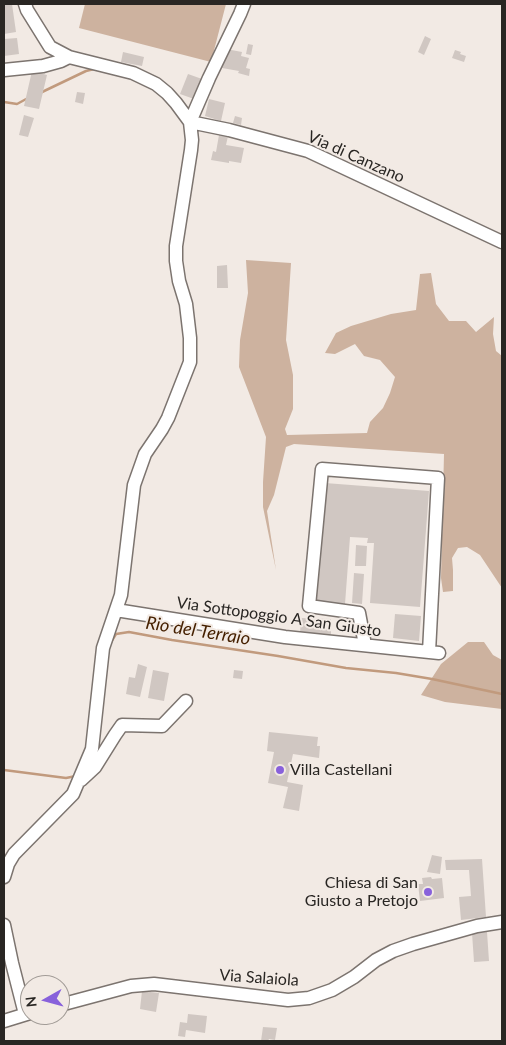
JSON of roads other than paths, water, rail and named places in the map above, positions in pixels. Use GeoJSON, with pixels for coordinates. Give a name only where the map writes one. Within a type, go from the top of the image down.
{"type":"FeatureCollection","features":[{"type":"Feature","properties":{"kind":"street"},"geometry":{"type":"LineString","coordinates":[[25,4],[50,47],[69,57],[133,73],[156,84],[176,103],[190,122]]}},
{"type":"Feature","properties":{"kind":"street"},"geometry":{"type":"LineString","coordinates":[[4,877],[8,864],[14,854],[72,794],[92,748],[103,648],[121,595],[134,485],[145,454],[168,418],[190,362],[190,338],[186,304],[179,281],[176,246],[192,150],[190,122],[244,4]]}},
{"type":"Feature","properties":{"kind":"street"},"geometry":{"type":"LineString","coordinates":[[4,70],[43,66],[69,57]]}},
{"type":"Feature","properties":{"kind":"street","name":"Via di Canzano"},"geometry":{"type":"LineString","coordinates":[[190,122],[229,130],[308,152],[502,242]]}},
{"type":"Feature","properties":{"kind":"street","name":"Via Sottopoggio A San Giusto"},"geometry":{"type":"LineString","coordinates":[[116,610],[285,637],[434,652],[438,478],[322,469],[309,606],[359,613],[365,645]]}},
{"type":"Feature","properties":{"kind":"street"},"geometry":{"type":"LineString","coordinates":[[77,784],[95,767],[122,725],[162,726],[186,701]]}},
{"type":"Feature","properties":{"kind":"street","name":"Via Salaiola"},"geometry":{"type":"LineString","coordinates":[[70,1002],[131,986],[154,984],[288,1000],[309,998],[332,990],[354,977],[376,960],[393,951],[477,926],[502,922]]}},
{"type":"Feature","properties":{"kind":"street"},"geometry":{"type":"LineString","coordinates":[[4,925],[12,963],[20,988]]}},
{"type":"Feature","properties":{"kind":"street"},"geometry":{"type":"LineString","coordinates":[[4,1021],[20,1016]]}},
{"type":"Feature","properties":{"kind":"waterway"},"geometry":{"type":"LineString","coordinates":[[40,93],[94,69]]}},
{"type":"Feature","properties":{"kind":"waterway"},"geometry":{"type":"LineString","coordinates":[[4,102],[17,104],[28,98]]}},
{"type":"Feature","properties":{"kind":"waterway","name":"Rio del Terraio"},"geometry":{"type":"LineString","coordinates":[[111,642],[116,634],[129,632],[346,668],[396,673],[502,694]]}},
{"type":"Feature","properties":{"kind":"waterway","name":"Rio del Terraio"},"geometry":{"type":"LineString","coordinates":[[4,770],[66,778],[76,776]]}},
{"type":"Feature","properties":{"kind":"place","name":"Villa Castellani"},"geometry":{"type":"Point","coordinates":[280,770]}},
{"type":"Feature","properties":{"kind":"place","name":"Chiesa di San Giusto a Pretojo"},"geometry":{"type":"Point","coordinates":[428,892]}}]}
